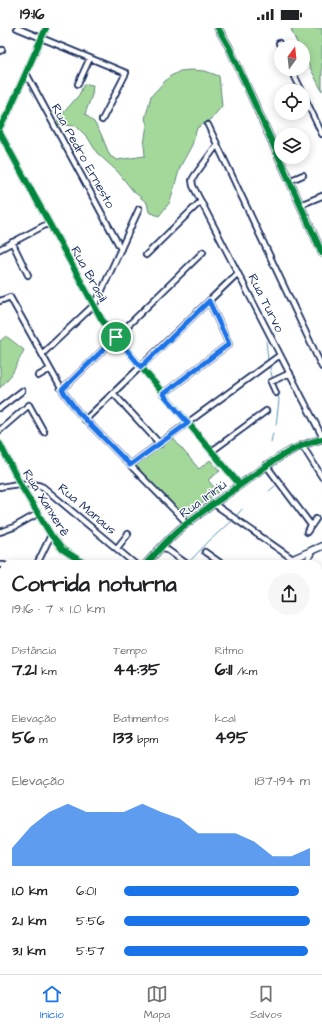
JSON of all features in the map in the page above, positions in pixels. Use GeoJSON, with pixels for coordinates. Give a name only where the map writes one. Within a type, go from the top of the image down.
{"type":"FeatureCollection","features":[{"type":"Feature","properties":{"kind":"main road"},"geometry":{"type":"LineString","coordinates":[[218,28],[229,47],[322,253]]}},
{"type":"Feature","properties":{"kind":"main road","name":"Rua Iririú"},"geometry":{"type":"LineString","coordinates":[[150,560],[173,535],[187,523],[266,465],[284,453],[322,437]]}},
{"type":"Feature","properties":{"kind":"main road"},"geometry":{"type":"LineString","coordinates":[[293,559],[322,546]]}},
{"type":"Feature","properties":{"kind":"street"},"geometry":{"type":"LineString","coordinates":[[17,28],[126,73],[102,120]]}},
{"type":"Feature","properties":{"kind":"street"},"geometry":{"type":"LineString","coordinates":[[0,127],[8,113],[46,28]]}},
{"type":"Feature","properties":{"kind":"street"},"geometry":{"type":"LineString","coordinates":[[78,84],[90,58]]}},
{"type":"Feature","properties":{"kind":"street","name":"Rua Pedro Ernesto"},"geometry":{"type":"LineString","coordinates":[[26,73],[121,249]]}},
{"type":"Feature","properties":{"kind":"street"},"geometry":{"type":"LineString","coordinates":[[310,109],[322,134]]}},
{"type":"Feature","properties":{"kind":"street"},"geometry":{"type":"LineString","coordinates":[[208,125],[322,367]]}},
{"type":"Feature","properties":{"kind":"street","name":"Rua Brasil"},"geometry":{"type":"LineString","coordinates":[[0,133],[102,320],[240,485]]}},
{"type":"Feature","properties":{"kind":"street","name":"Rua Turvo"},"geometry":{"type":"LineString","coordinates":[[217,145],[192,180],[193,186],[322,437]]}},
{"type":"Feature","properties":{"kind":"street"},"geometry":{"type":"LineString","coordinates":[[289,181],[303,175]]}},
{"type":"Feature","properties":{"kind":"street"},"geometry":{"type":"LineString","coordinates":[[300,205],[322,196]]}},
{"type":"Feature","properties":{"kind":"street"},"geometry":{"type":"LineString","coordinates":[[146,255],[201,201]]}},
{"type":"Feature","properties":{"kind":"street"},"geometry":{"type":"LineString","coordinates":[[42,354],[94,305],[140,209]]}},
{"type":"Feature","properties":{"kind":"street"},"geometry":{"type":"LineString","coordinates":[[0,249],[49,223]]}},
{"type":"Feature","properties":{"kind":"street"},"geometry":{"type":"LineString","coordinates":[[12,242],[28,275]]}},
{"type":"Feature","properties":{"kind":"street"},"geometry":{"type":"LineString","coordinates":[[62,390],[203,252]]}},
{"type":"Feature","properties":{"kind":"street"},"geometry":{"type":"LineString","coordinates":[[85,420],[238,273]]}},
{"type":"Feature","properties":{"kind":"street"},"geometry":{"type":"LineString","coordinates":[[0,301],[10,298],[62,390],[85,420],[187,523]]}},
{"type":"Feature","properties":{"kind":"street"},"geometry":{"type":"LineString","coordinates":[[163,394],[229,344],[209,301]]}},
{"type":"Feature","properties":{"kind":"street"},"geometry":{"type":"LineString","coordinates":[[130,465],[280,355]]}},
{"type":"Feature","properties":{"kind":"street"},"geometry":{"type":"LineString","coordinates":[[38,376],[50,369]]}},
{"type":"Feature","properties":{"kind":"street"},"geometry":{"type":"LineString","coordinates":[[276,393],[271,382],[290,373]]}},
{"type":"Feature","properties":{"kind":"street"},"geometry":{"type":"LineString","coordinates":[[0,408],[22,391]]}},
{"type":"Feature","properties":{"kind":"street"},"geometry":{"type":"LineString","coordinates":[[113,393],[160,444]]}},
{"type":"Feature","properties":{"kind":"street"},"geometry":{"type":"LineString","coordinates":[[0,430],[29,405],[44,432]]}},
{"type":"Feature","properties":{"kind":"street"},"geometry":{"type":"LineString","coordinates":[[212,451],[266,411]]}},
{"type":"Feature","properties":{"kind":"street","name":"Rua Xanxerê"},"geometry":{"type":"LineString","coordinates":[[0,444],[20,484],[51,535],[62,549],[78,560]]}},
{"type":"Feature","properties":{"kind":"street"},"geometry":{"type":"LineString","coordinates":[[302,445],[322,477]]}},
{"type":"Feature","properties":{"kind":"street"},"geometry":{"type":"LineString","coordinates":[[266,465],[311,525]]}},
{"type":"Feature","properties":{"kind":"street","name":"Rua Manaus"},"geometry":{"type":"LineString","coordinates":[[0,487],[27,483],[36,484],[47,489],[130,560]]}},
{"type":"Feature","properties":{"kind":"street"},"geometry":{"type":"LineString","coordinates":[[214,504],[293,559]]}},
{"type":"Feature","properties":{"kind":"street"},"geometry":{"type":"LineString","coordinates":[[0,532],[14,527],[37,514]]}},
{"type":"Feature","properties":{"kind":"street"},"geometry":{"type":"LineString","coordinates":[[307,532],[316,519]]}},
{"type":"Feature","properties":{"kind":"street"},"geometry":{"type":"LineString","coordinates":[[117,548],[128,534]]}},
{"type":"Feature","properties":{"kind":"street"},"geometry":{"type":"LineString","coordinates":[[39,560],[51,535]]}},
{"type":"Feature","properties":{"kind":"street"},"geometry":{"type":"LineString","coordinates":[[162,546],[181,560]]}},
{"type":"Feature","properties":{"kind":"street"},"geometry":{"type":"LineString","coordinates":[[308,560],[313,549]]}},
{"type":"Feature","properties":{"kind":"street"},"geometry":{"type":"LineString","coordinates":[[205,552],[216,560]]}},
{"type":"Feature","properties":{"kind":"green space"},"geometry":{"type":"Polygon","coordinates":[[[291,28],[322,28],[322,91],[310,68],[310,40],[296,40],[291,28]]]}},
{"type":"Feature","properties":{"kind":"green space"},"geometry":{"type":"Polygon","coordinates":[[[180,71],[205,71],[219,76],[222,106],[212,118],[197,128],[192,145],[180,167],[170,202],[159,216],[149,212],[147,203],[133,191],[118,172],[97,153],[88,138],[76,126],[55,124],[79,95],[84,84],[93,85],[92,95],[85,114],[94,122],[101,134],[110,156],[117,160],[145,156],[144,145],[147,124],[145,119],[151,96],[169,77],[180,71]]]}},
{"type":"Feature","properties":{"kind":"green space"},"geometry":{"type":"Polygon","coordinates":[[[6,336],[24,350],[12,374],[0,388],[0,341],[6,336]]]}},
{"type":"Feature","properties":{"kind":"green space"},"geometry":{"type":"Polygon","coordinates":[[[172,437],[199,469],[210,460],[220,471],[208,480],[218,492],[184,517],[135,465],[172,437]]]}},
{"type":"Feature","properties":{"kind":"waterway"},"geometry":{"type":"LineString","coordinates":[[266,341],[268,360]]}},
{"type":"Feature","properties":{"kind":"waterway"},"geometry":{"type":"LineString","coordinates":[[269,365],[273,380]]}},
{"type":"Feature","properties":{"kind":"waterway"},"geometry":{"type":"LineString","coordinates":[[276,425],[279,400],[278,394]]}},
{"type":"Feature","properties":{"kind":"waterway"},"geometry":{"type":"LineString","coordinates":[[271,442],[273,433]]}},
{"type":"Feature","properties":{"kind":"waterway"},"geometry":{"type":"LineString","coordinates":[[269,491],[275,486]]}},
{"type":"Feature","properties":{"kind":"waterway"},"geometry":{"type":"LineString","coordinates":[[237,515],[242,509]]}},
{"type":"Feature","properties":{"kind":"waterway"},"geometry":{"type":"LineString","coordinates":[[191,560],[231,521]]}},
{"type":"Feature","properties":{"kind":"cycle path"},"geometry":{"type":"LineString","coordinates":[[0,127],[8,113],[46,28]]}},
{"type":"Feature","properties":{"kind":"cycle path"},"geometry":{"type":"LineString","coordinates":[[218,28],[229,47],[322,253]]}},
{"type":"Feature","properties":{"kind":"cycle path"},"geometry":{"type":"LineString","coordinates":[[0,133],[102,320],[240,485]]}},
{"type":"Feature","properties":{"kind":"cycle path"},"geometry":{"type":"LineString","coordinates":[[150,560],[180,529],[278,458],[298,447],[322,439]]}},
{"type":"Feature","properties":{"kind":"cycle path"},"geometry":{"type":"LineString","coordinates":[[0,444],[20,484],[51,535],[62,549],[79,560]]}},
{"type":"Feature","properties":{"kind":"route"},"geometry":{"type":"LineString","coordinates":[[209,301],[229,344],[163,394],[188,423],[130,465],[78,412],[62,390],[116,337],[141,367],[209,301]]}}]}
